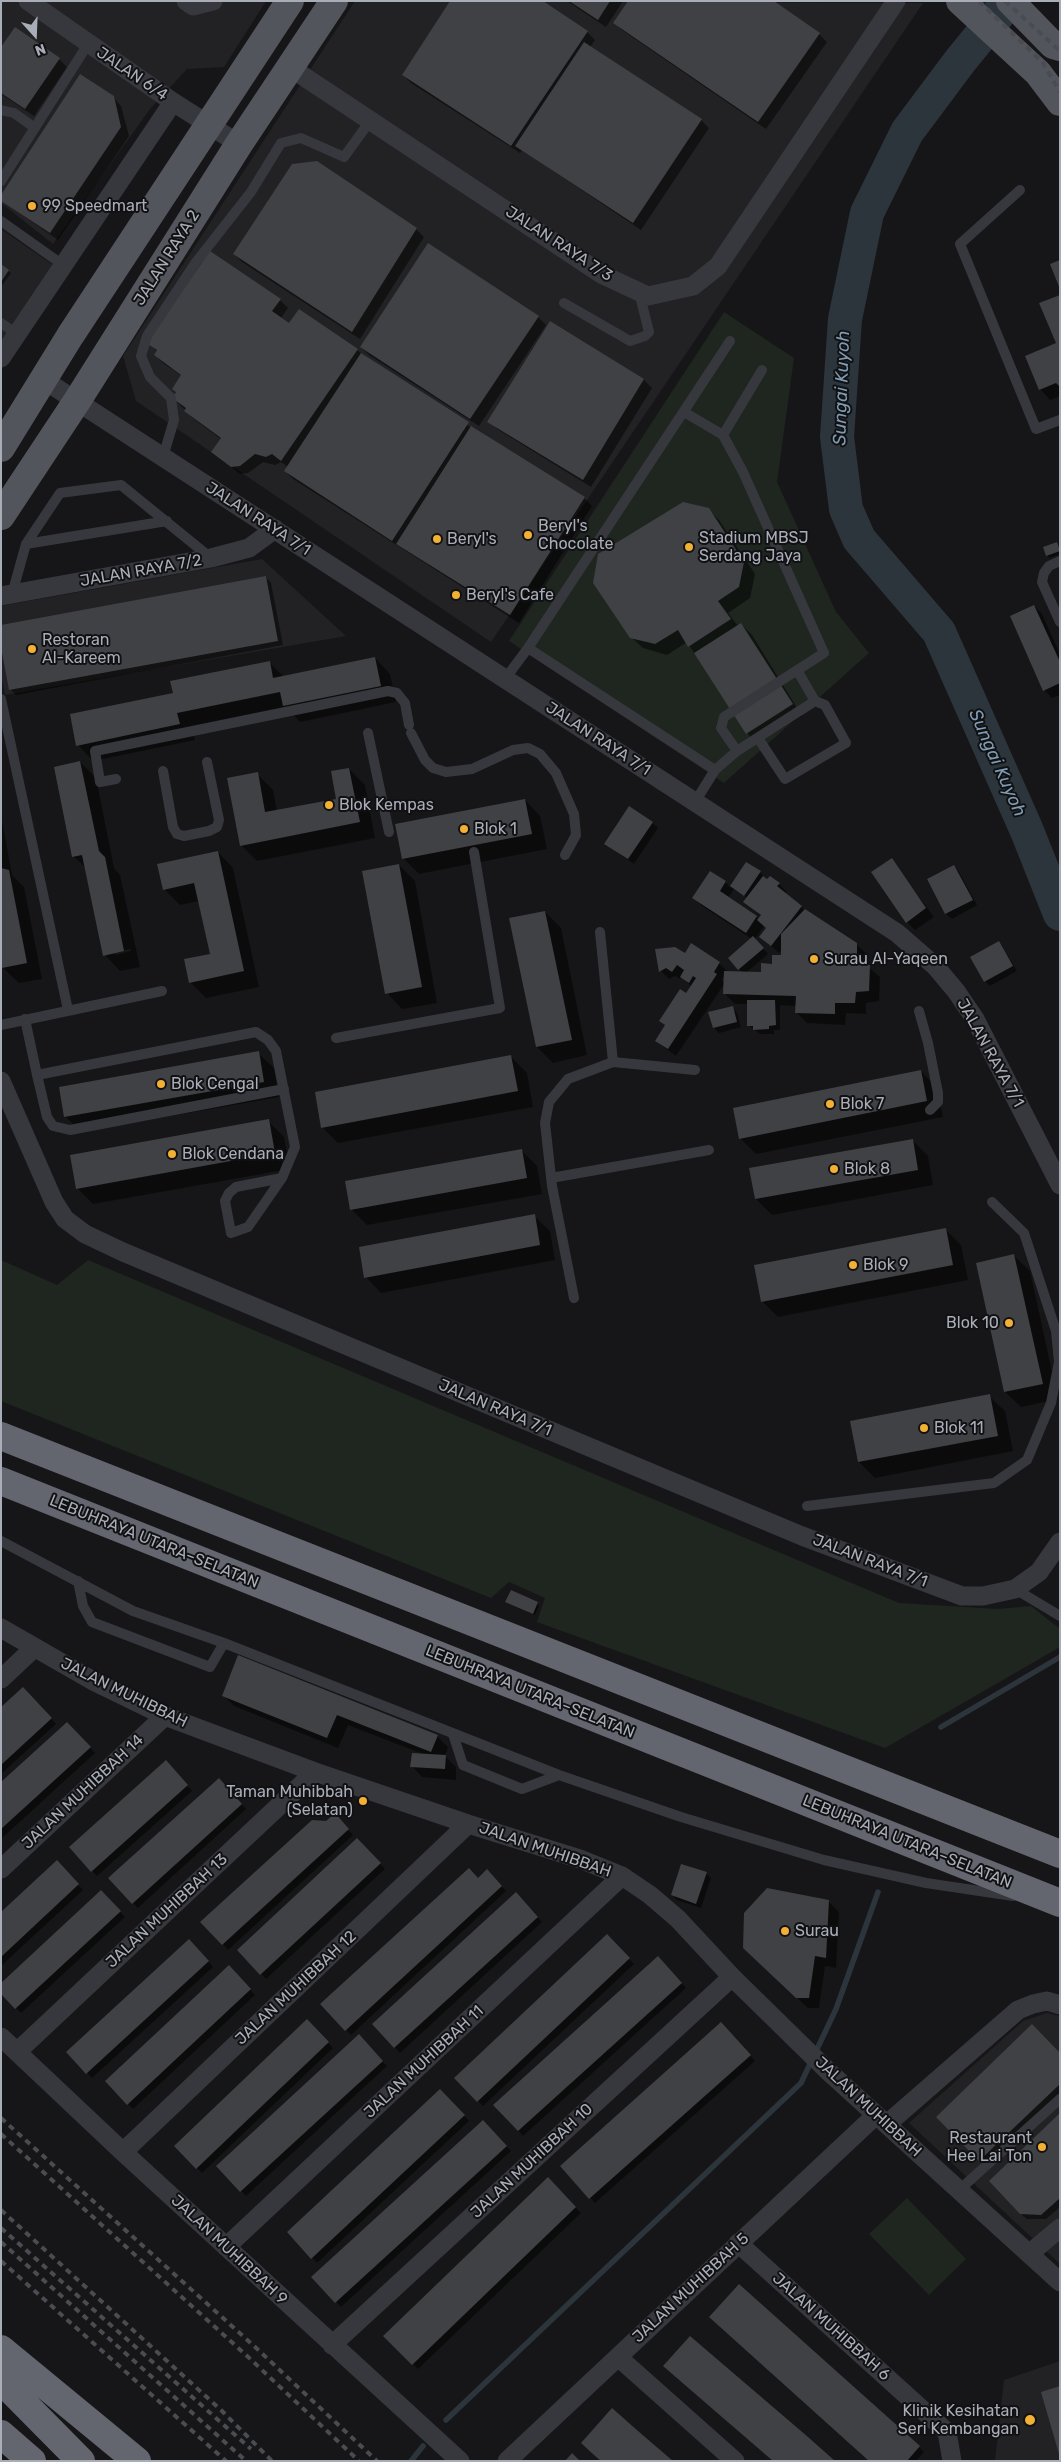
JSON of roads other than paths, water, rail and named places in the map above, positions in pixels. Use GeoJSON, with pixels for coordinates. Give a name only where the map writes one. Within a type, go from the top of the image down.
{"type":"FeatureCollection","features":[{"type":"Feature","properties":{"kind":"highway"},"geometry":{"type":"LineString","coordinates":[[1,1436],[1060,1854]]}},
{"type":"Feature","properties":{"kind":"highway","name":"LEBUHRAYA UTARA–SELATAN"},"geometry":{"type":"LineString","coordinates":[[1,1481],[1059,1903]]}},
{"type":"Feature","properties":{"kind":"highway"},"geometry":{"type":"LineString","coordinates":[[1,2349],[137,2461]]}},
{"type":"Feature","properties":{"kind":"highway"},"geometry":{"type":"LineString","coordinates":[[1,2380],[81,2461]]}},
{"type":"Feature","properties":{"kind":"highway"},"geometry":{"type":"LineString","coordinates":[[1,2434],[32,2461]]}},
{"type":"Feature","properties":{"kind":"main road"},"geometry":{"type":"LineString","coordinates":[[1,448],[70,336],[290,1]]}},
{"type":"Feature","properties":{"kind":"main road","name":"JALAN RAYA 2"},"geometry":{"type":"LineString","coordinates":[[1,516],[77,401],[239,144],[334,1]]}},
{"type":"Feature","properties":{"kind":"main road"},"geometry":{"type":"LineString","coordinates":[[960,1],[1038,73],[1060,102]]}},
{"type":"Feature","properties":{"kind":"main road"},"geometry":{"type":"LineString","coordinates":[[1010,1],[1057,46]]}},
{"type":"Feature","properties":{"kind":"street","name":"JALAN 6/4"},"geometry":{"type":"LineString","coordinates":[[28,1],[173,102],[239,144]]}},
{"type":"Feature","properties":{"kind":"street"},"geometry":{"type":"LineString","coordinates":[[186,1],[193,6],[213,1]]}},
{"type":"Feature","properties":{"kind":"street","name":"JALAN RAYA 7/3"},"geometry":{"type":"LineString","coordinates":[[291,68],[603,275],[648,296],[693,286],[718,266],[887,4]]}},
{"type":"Feature","properties":{"kind":"street"},"geometry":{"type":"LineString","coordinates":[[1,358],[173,102]]}},
{"type":"Feature","properties":{"kind":"street","name":"JALAN RAYA 7/1"},"geometry":{"type":"LineString","coordinates":[[44,380],[897,933],[935,966],[956,991],[975,1019],[1060,1186]]}},
{"type":"Feature","properties":{"kind":"street","name":"JALAN RAYA 7/2"},"geometry":{"type":"LineString","coordinates":[[6,595],[211,558],[249,548],[275,529]]}},
{"type":"Feature","properties":{"kind":"street","name":"JALAN RAYA 7/1"},"geometry":{"type":"LineString","coordinates":[[1,1081],[54,1202],[65,1219],[86,1234],[122,1252],[802,1536],[962,1596],[982,1596],[1015,1589],[1040,1572],[1060,1542]]}},
{"type":"Feature","properties":{"kind":"street","name":"JALAN MUHIBBAH"},"geometry":{"type":"LineString","coordinates":[[1,1628],[95,1682],[165,1716],[315,1772],[468,1824],[580,1859],[622,1876],[650,1895],[678,1919],[732,1977],[829,2072],[1060,2282]]}},
{"type":"Feature","properties":{"kind":"street"},"geometry":{"type":"LineString","coordinates":[[1,1679],[34,1648]]}},
{"type":"Feature","properties":{"kind":"street","name":"JALAN MUHIBBAH 14"},"geometry":{"type":"LineString","coordinates":[[1,1869],[165,1716]]}},
{"type":"Feature","properties":{"kind":"street","name":"JALAN MUHIBBAH 13"},"geometry":{"type":"LineString","coordinates":[[18,2051],[315,1772]]}},
{"type":"Feature","properties":{"kind":"street","name":"JALAN MUHIBBAH 12"},"geometry":{"type":"LineString","coordinates":[[123,2152],[468,1824]]}},
{"type":"Feature","properties":{"kind":"street","name":"JALAN MUHIBBAH 11"},"geometry":{"type":"LineString","coordinates":[[226,2248],[622,1876]]}},
{"type":"Feature","properties":{"kind":"street","name":"JALAN MUHIBBAH 10"},"geometry":{"type":"LineString","coordinates":[[332,2345],[732,1977]]}},
{"type":"Feature","properties":{"kind":"street","name":"JALAN MUHIBBAH 5"},"geometry":{"type":"LineString","coordinates":[[507,2461],[738,2243],[881,2119],[1018,2010],[1033,2004],[1053,2003]]}},
{"type":"Feature","properties":{"kind":"street","name":"JALAN MUHIBBAH 9"},"geometry":{"type":"LineString","coordinates":[[1,2036],[226,2248],[460,2461]]}},
{"type":"Feature","properties":{"kind":"street"},"geometry":{"type":"LineString","coordinates":[[1029,2254],[1060,2228]]}},
{"type":"Feature","properties":{"kind":"street","name":"JALAN MUHIBBAH 6"},"geometry":{"type":"LineString","coordinates":[[738,2243],[947,2432],[952,2461]]}},
{"type":"Feature","properties":{"kind":"street"},"geometry":{"type":"LineString","coordinates":[[618,2357],[735,2461]]}},
{"type":"Feature","properties":{"kind":"lane"},"geometry":{"type":"LineString","coordinates":[[1,181],[88,44]]}},
{"type":"Feature","properties":{"kind":"lane"},"geometry":{"type":"LineString","coordinates":[[1,110],[14,113],[35,128]]}},
{"type":"Feature","properties":{"kind":"lane"},"geometry":{"type":"LineString","coordinates":[[163,457],[174,420],[171,398],[150,377],[141,356],[147,336],[196,262],[251,192],[281,144],[302,138],[344,157],[370,121]]}},
{"type":"Feature","properties":{"kind":"lane"},"geometry":{"type":"LineString","coordinates":[[1020,190],[960,244],[1036,429],[1060,420]]}},
{"type":"Feature","properties":{"kind":"lane"},"geometry":{"type":"LineString","coordinates":[[1,221],[63,265]]}},
{"type":"Feature","properties":{"kind":"lane"},"geometry":{"type":"LineString","coordinates":[[564,303],[630,341],[645,336],[649,332],[638,291]]}},
{"type":"Feature","properties":{"kind":"lane"},"geometry":{"type":"LineString","coordinates":[[1,323],[17,334]]}},
{"type":"Feature","properties":{"kind":"lane"},"geometry":{"type":"LineString","coordinates":[[505,679],[528,648],[730,341]]}},
{"type":"Feature","properties":{"kind":"lane"},"geometry":{"type":"LineString","coordinates":[[723,435],[762,370]]}},
{"type":"Feature","properties":{"kind":"lane"},"geometry":{"type":"LineString","coordinates":[[684,412],[723,435],[743,472],[824,653],[724,717],[721,728],[737,751]]}},
{"type":"Feature","properties":{"kind":"lane"},"geometry":{"type":"LineString","coordinates":[[6,595],[26,544],[60,493],[121,485],[211,558]]}},
{"type":"Feature","properties":{"kind":"lane"},"geometry":{"type":"LineString","coordinates":[[26,544],[167,521]]}},
{"type":"Feature","properties":{"kind":"lane"},"geometry":{"type":"LineString","coordinates":[[1060,561],[1049,566],[1044,573],[1042,582],[1060,622]]}},
{"type":"Feature","properties":{"kind":"lane"},"geometry":{"type":"LineString","coordinates":[[528,648],[715,770]]}},
{"type":"Feature","properties":{"kind":"lane"},"geometry":{"type":"LineString","coordinates":[[758,738],[785,779],[846,743],[825,705],[815,701],[797,670]]}},
{"type":"Feature","properties":{"kind":"lane"},"geometry":{"type":"LineString","coordinates":[[116,779],[100,782],[95,750],[388,691],[397,693],[405,703],[410,729],[425,760],[433,768],[446,772],[472,769],[513,750],[528,748],[540,754],[556,773],[574,814],[576,835],[565,855]]}},
{"type":"Feature","properties":{"kind":"lane"},"geometry":{"type":"LineString","coordinates":[[1,699],[68,1010]]}},
{"type":"Feature","properties":{"kind":"lane"},"geometry":{"type":"LineString","coordinates":[[695,802],[715,770],[737,751],[815,701]]}},
{"type":"Feature","properties":{"kind":"lane"},"geometry":{"type":"LineString","coordinates":[[368,733],[389,832]]}},
{"type":"Feature","properties":{"kind":"lane"},"geometry":{"type":"LineString","coordinates":[[163,771],[173,827],[177,834],[184,836],[209,831],[217,827],[219,820],[207,762]]}},
{"type":"Feature","properties":{"kind":"lane"},"geometry":{"type":"LineString","coordinates":[[336,1038],[500,1008],[474,852]]}},
{"type":"Feature","properties":{"kind":"lane"},"geometry":{"type":"LineString","coordinates":[[600,932],[613,1062]]}},
{"type":"Feature","properties":{"kind":"lane"},"geometry":{"type":"LineString","coordinates":[[1,1025],[162,991]]}},
{"type":"Feature","properties":{"kind":"lane"},"geometry":{"type":"LineString","coordinates":[[919,1011],[928,1043],[938,1093],[938,1102],[930,1110]]}},
{"type":"Feature","properties":{"kind":"lane"},"geometry":{"type":"LineString","coordinates":[[25,1019],[47,1117],[53,1126],[70,1130],[284,1089]]}},
{"type":"Feature","properties":{"kind":"lane"},"geometry":{"type":"LineString","coordinates":[[37,1075],[256,1032],[268,1040],[276,1051],[295,1147],[282,1178],[248,1228],[231,1233],[225,1201],[229,1193],[236,1187],[282,1178]]}},
{"type":"Feature","properties":{"kind":"lane"},"geometry":{"type":"LineString","coordinates":[[574,1298],[551,1178],[544,1123],[550,1102],[568,1079],[613,1062],[695,1070]]}},
{"type":"Feature","properties":{"kind":"lane"},"geometry":{"type":"LineString","coordinates":[[551,1178],[709,1150]]}},
{"type":"Feature","properties":{"kind":"lane"},"geometry":{"type":"LineString","coordinates":[[807,1506],[994,1483],[1027,1460],[1051,1403],[1059,1362],[1056,1331],[1024,1233],[992,1202]]}},
{"type":"Feature","properties":{"kind":"lane"},"geometry":{"type":"LineString","coordinates":[[1,1541],[133,1611],[224,1643],[559,1775],[681,1817],[824,1860],[926,1883],[1059,1903]]}},
{"type":"Feature","properties":{"kind":"lane"},"geometry":{"type":"LineString","coordinates":[[78,1581],[84,1606],[92,1622],[210,1667],[224,1643]]}},
{"type":"Feature","properties":{"kind":"lane"},"geometry":{"type":"LineString","coordinates":[[1015,1589],[1060,1616]]}},
{"type":"Feature","properties":{"kind":"lane"},"geometry":{"type":"LineString","coordinates":[[453,1734],[463,1765],[522,1790],[559,1775]]}},
{"type":"Feature","properties":{"kind":"lane"},"geometry":{"type":"LineString","coordinates":[[958,2191],[1060,2099]]}},
{"type":"Feature","properties":{"kind":"waterway","name":"Sungai Kuyoh"},"geometry":{"type":"LineString","coordinates":[[1009,1],[960,61],[907,132],[867,213],[845,319],[837,437],[846,509],[859,539],[939,632],[1027,831],[1060,914]]}},
{"type":"Feature","properties":{"kind":"waterway"},"geometry":{"type":"LineString","coordinates":[[941,1727],[1060,1657]]}},
{"type":"Feature","properties":{"kind":"waterway"},"geometry":{"type":"LineString","coordinates":[[446,2420],[801,2083],[836,2009],[878,1892]]}},
{"type":"Feature","properties":{"kind":"waterway"},"geometry":{"type":"LineString","coordinates":[[411,2461],[423,2446]]}},
{"type":"Feature","properties":{"kind":"railway"},"geometry":{"type":"LineString","coordinates":[[979,1],[1043,63],[1060,92]]}},
{"type":"Feature","properties":{"kind":"railway"},"geometry":{"type":"LineString","coordinates":[[1005,1],[1060,51]]}},
{"type":"Feature","properties":{"kind":"railway"},"geometry":{"type":"LineString","coordinates":[[1,2118],[254,2346],[377,2461]]}},
{"type":"Feature","properties":{"kind":"railway"},"geometry":{"type":"LineString","coordinates":[[1,2134],[246,2355],[359,2461]]}},
{"type":"Feature","properties":{"kind":"railway"},"geometry":{"type":"LineString","coordinates":[[1,2210],[222,2411],[272,2461]]}},
{"type":"Feature","properties":{"kind":"railway"},"geometry":{"type":"LineString","coordinates":[[1,2228],[251,2449]]}},
{"type":"Feature","properties":{"kind":"railway"},"geometry":{"type":"LineString","coordinates":[[1,2242],[246,2461]]}},
{"type":"Feature","properties":{"kind":"railway"},"geometry":{"type":"LineString","coordinates":[[1,2261],[226,2461]]}},
{"type":"Feature","properties":{"kind":"place","name":"99 Speedmart"},"geometry":{"type":"Point","coordinates":[32,206]}},
{"type":"Feature","properties":{"kind":"place","name":"Beryl's Chocolate"},"geometry":{"type":"Point","coordinates":[528,535]}},
{"type":"Feature","properties":{"kind":"place","name":"Beryl's"},"geometry":{"type":"Point","coordinates":[437,539]}},
{"type":"Feature","properties":{"kind":"place","name":"Stadium MBSJ Serdang Jaya"},"geometry":{"type":"Point","coordinates":[689,547]}},
{"type":"Feature","properties":{"kind":"place","name":"Beryl's Cafe"},"geometry":{"type":"Point","coordinates":[456,595]}},
{"type":"Feature","properties":{"kind":"place","name":"Restoran Al-Kareem"},"geometry":{"type":"Point","coordinates":[32,649]}},
{"type":"Feature","properties":{"kind":"place","name":"Blok Kempas"},"geometry":{"type":"Point","coordinates":[329,805]}},
{"type":"Feature","properties":{"kind":"place","name":"Blok 1"},"geometry":{"type":"Point","coordinates":[464,829]}},
{"type":"Feature","properties":{"kind":"place","name":"Surau Al-Yaqeen"},"geometry":{"type":"Point","coordinates":[814,959]}},
{"type":"Feature","properties":{"kind":"place","name":"Blok Cengal"},"geometry":{"type":"Point","coordinates":[161,1084]}},
{"type":"Feature","properties":{"kind":"place","name":"Blok 7"},"geometry":{"type":"Point","coordinates":[830,1104]}},
{"type":"Feature","properties":{"kind":"place","name":"Blok Cendana"},"geometry":{"type":"Point","coordinates":[172,1154]}},
{"type":"Feature","properties":{"kind":"place","name":"Blok 8"},"geometry":{"type":"Point","coordinates":[834,1169]}},
{"type":"Feature","properties":{"kind":"place","name":"Blok 9"},"geometry":{"type":"Point","coordinates":[853,1265]}},
{"type":"Feature","properties":{"kind":"place","name":"Blok 10"},"geometry":{"type":"Point","coordinates":[1009,1323]}},
{"type":"Feature","properties":{"kind":"place","name":"Blok 11"},"geometry":{"type":"Point","coordinates":[924,1428]}},
{"type":"Feature","properties":{"kind":"place","name":"Taman Muhibbah (Selatan)"},"geometry":{"type":"Point","coordinates":[363,1801]}},
{"type":"Feature","properties":{"kind":"place","name":"Surau"},"geometry":{"type":"Point","coordinates":[785,1931]}},
{"type":"Feature","properties":{"kind":"place","name":"Restaurant Hee Lai Ton"},"geometry":{"type":"Point","coordinates":[1042,2147]}},
{"type":"Feature","properties":{"kind":"place","name":"Klinik Kesihatan Seri Kembangan"},"geometry":{"type":"Point","coordinates":[1030,2420]}}]}
